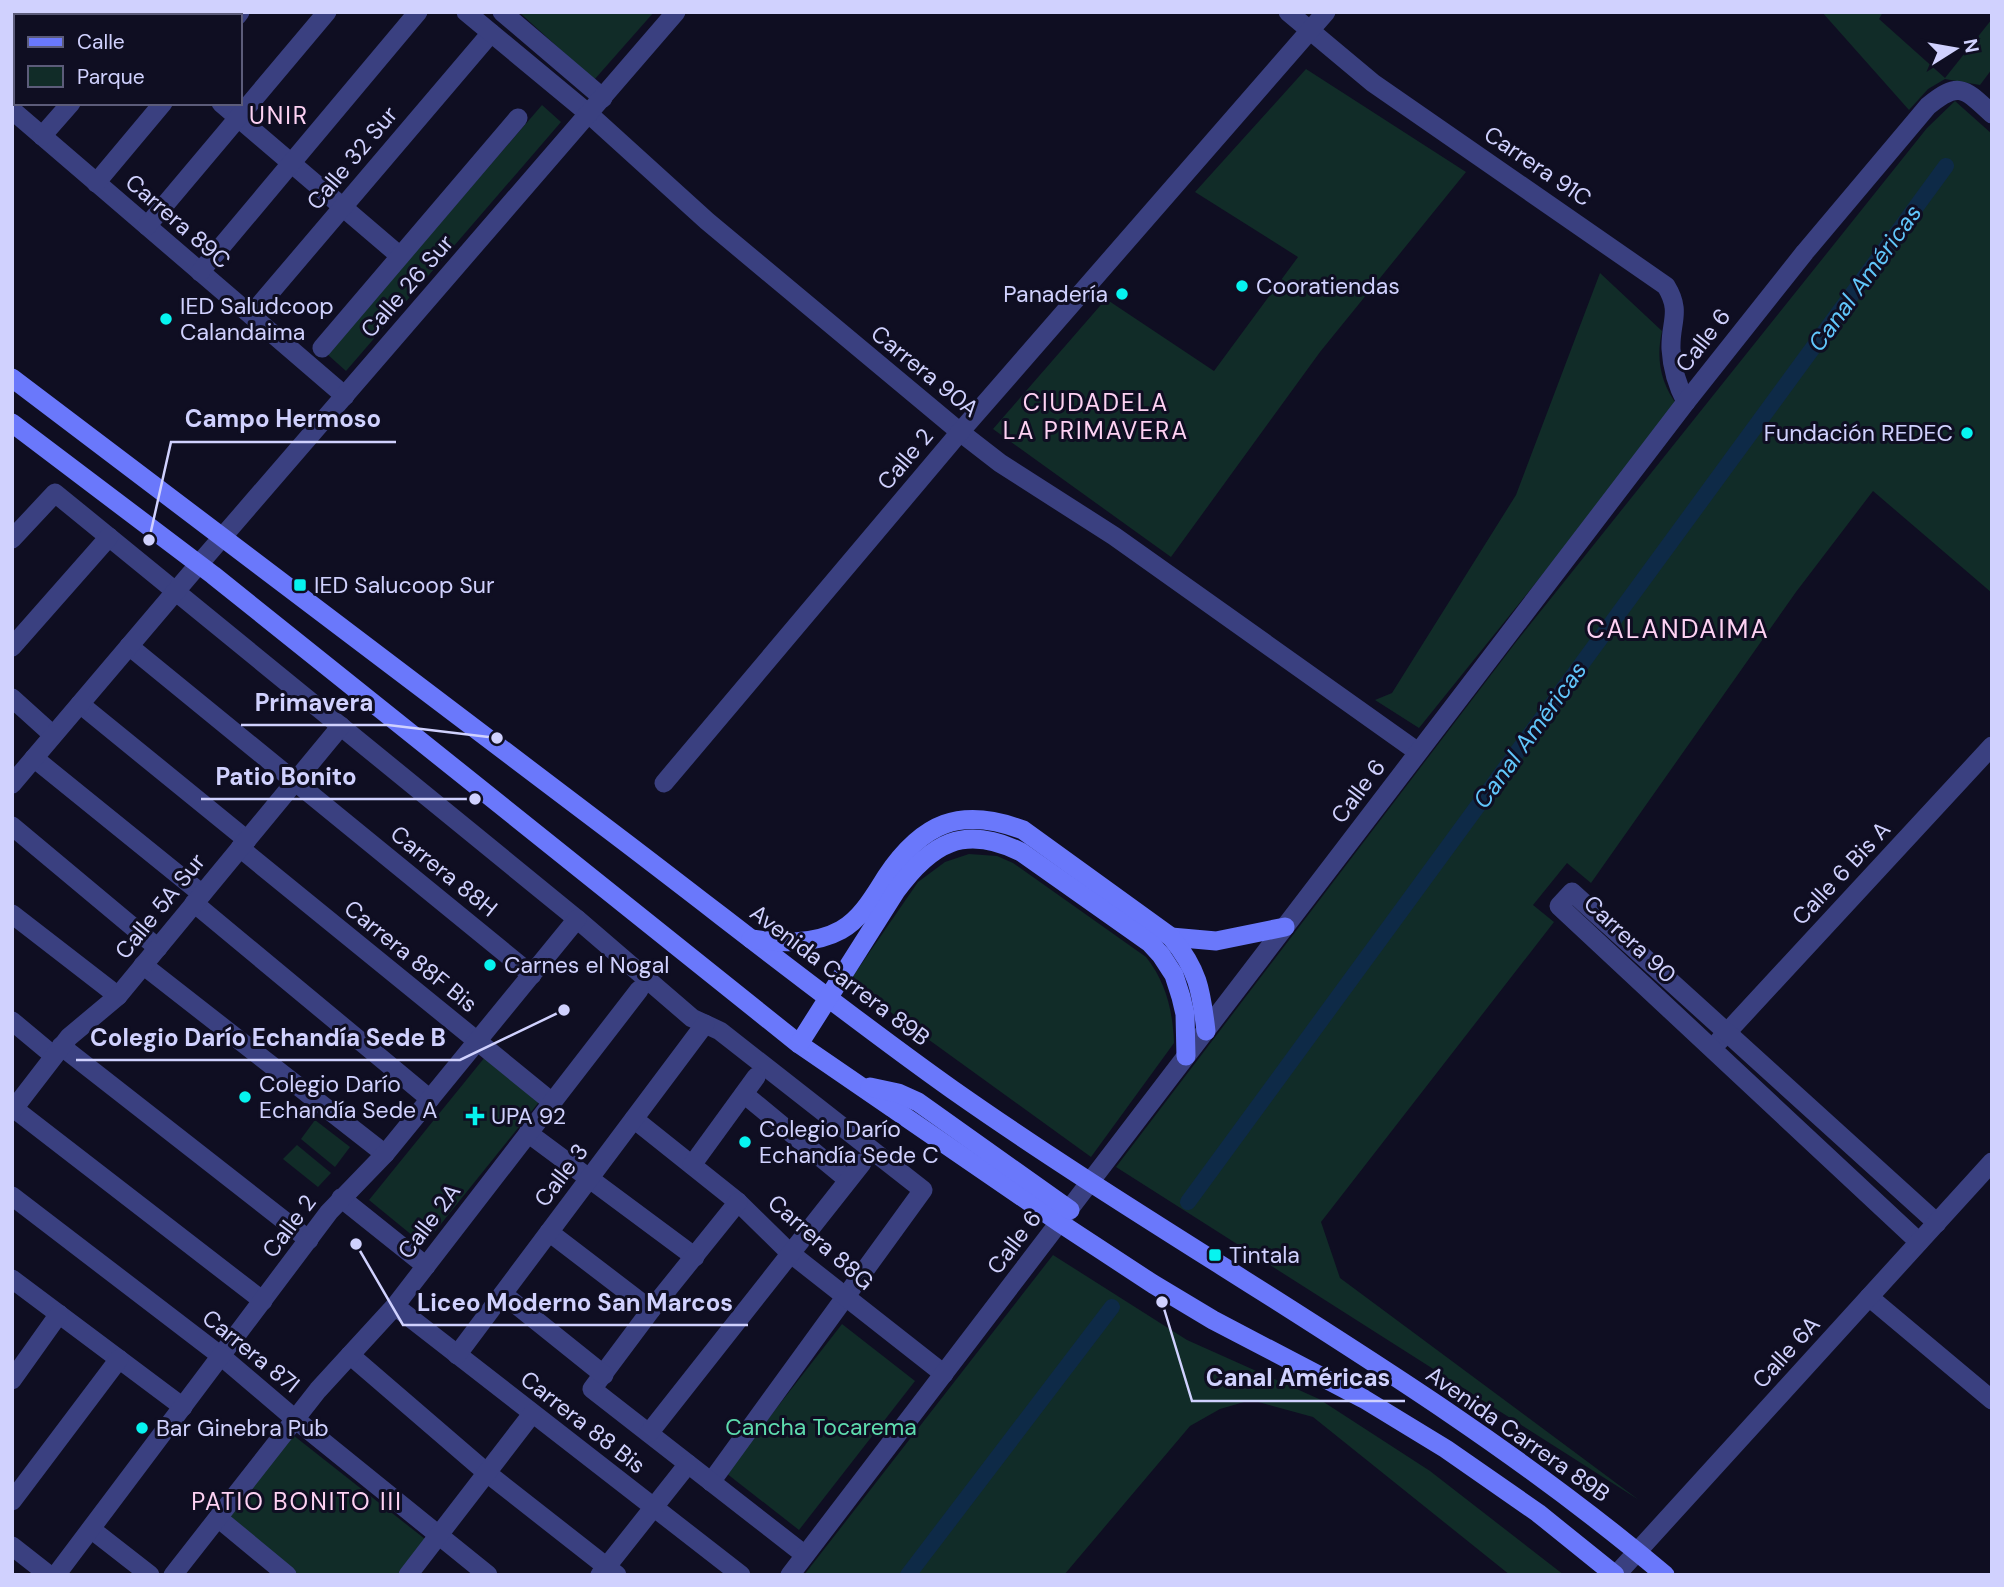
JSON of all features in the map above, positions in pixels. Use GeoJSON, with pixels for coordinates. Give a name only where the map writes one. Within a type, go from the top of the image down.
{"type":"FeatureCollection","features":[{"type":"Feature","properties":{"kind":"main road","name":"Avenida Carrera 89B"},"geometry":{"type":"LineString","coordinates":[[12,378],[828,999],[958,1093],[1090,1182],[1482,1434],[1665,1575]]}},
{"type":"Feature","properties":{"kind":"main road"},"geometry":{"type":"LineString","coordinates":[[12,423],[199,564],[799,1044],[858,1085],[1065,1216],[1213,1320],[1364,1399],[1446,1449],[1538,1513],[1616,1575]]}},
{"type":"Feature","properties":{"kind":"main road"},"geometry":{"type":"LineString","coordinates":[[750,939],[800,942],[842,930],[862,912],[903,852],[917,838],[949,823],[985,819],[1023,830],[1171,937],[1188,958],[1196,977],[1206,1031]]}},
{"type":"Feature","properties":{"kind":"main road"},"geometry":{"type":"LineString","coordinates":[[799,1044],[913,867],[947,843],[987,839],[1020,852],[1150,943],[1174,975],[1185,1014],[1186,1056]]}},
{"type":"Feature","properties":{"kind":"main road"},"geometry":{"type":"LineString","coordinates":[[1171,937],[1216,941],[1285,928]]}},
{"type":"Feature","properties":{"kind":"street"},"geometry":{"type":"LineString","coordinates":[[147,226],[327,12]]}},
{"type":"Feature","properties":{"kind":"street"},"geometry":{"type":"LineString","coordinates":[[200,272],[418,12]]}},
{"type":"Feature","properties":{"kind":"street","name":"Carrera 90A"},"geometry":{"type":"LineString","coordinates":[[466,12],[589,114],[706,221],[960,432],[1000,463],[1114,536],[1418,752]]}},
{"type":"Feature","properties":{"kind":"street"},"geometry":{"type":"LineString","coordinates":[[502,12],[603,98]]}},
{"type":"Feature","properties":{"kind":"street","name":"Calle 26 Sur"},"geometry":{"type":"LineString","coordinates":[[12,784],[676,12]]}},
{"type":"Feature","properties":{"kind":"street","name":"Carrera 91C"},"geometry":{"type":"LineString","coordinates":[[1287,12],[1373,83],[1657,278],[1674,299],[1676,313],[1671,349],[1679,389],[1686,402]]}},
{"type":"Feature","properties":{"kind":"street","name":"Calle 2"},"geometry":{"type":"LineString","coordinates":[[664,783],[960,432],[1326,12]]}},
{"type":"Feature","properties":{"kind":"street","name":"Calle 32 Sur"},"geometry":{"type":"LineString","coordinates":[[251,315],[491,33]]}},
{"type":"Feature","properties":{"kind":"street","name":"Calle 6"},"geometry":{"type":"LineString","coordinates":[[790,1575],[1686,402],[1805,252],[1928,106],[1944,92],[1965,92],[1992,114]]}},
{"type":"Feature","properties":{"kind":"street"},"geometry":{"type":"LineString","coordinates":[[42,136],[69,105]]}},
{"type":"Feature","properties":{"kind":"street"},"geometry":{"type":"LineString","coordinates":[[96,183],[161,105]]}},
{"type":"Feature","properties":{"kind":"street"},"geometry":{"type":"LineString","coordinates":[[223,105],[400,257]]}},
{"type":"Feature","properties":{"kind":"street","name":"Carrera 89C"},"geometry":{"type":"LineString","coordinates":[[12,110],[345,396]]}},
{"type":"Feature","properties":{"kind":"street"},"geometry":{"type":"LineString","coordinates":[[322,348],[518,118]]}},
{"type":"Feature","properties":{"kind":"street"},"geometry":{"type":"LineString","coordinates":[[12,539],[55,493],[577,919],[692,1018],[720,1031],[923,1190],[711,1482]]}},
{"type":"Feature","properties":{"kind":"street"},"geometry":{"type":"LineString","coordinates":[[12,647],[109,537]]}},
{"type":"Feature","properties":{"kind":"street","name":"Carrera 88H"},"geometry":{"type":"LineString","coordinates":[[129,646],[532,975]]}},
{"type":"Feature","properties":{"kind":"street"},"geometry":{"type":"LineString","coordinates":[[12,698],[53,735]]}},
{"type":"Feature","properties":{"kind":"street","name":"Carrera 88F Bis"},"geometry":{"type":"LineString","coordinates":[[80,704],[552,1102]]}},
{"type":"Feature","properties":{"kind":"street","name":"Calle 5A Sur"},"geometry":{"type":"LineString","coordinates":[[13,1109],[58,1051],[118,996],[341,726]]}},
{"type":"Feature","properties":{"kind":"street","name":"Calle 6 Bis A"},"geometry":{"type":"LineString","coordinates":[[1712,1048],[1992,747]]}},
{"type":"Feature","properties":{"kind":"street"},"geometry":{"type":"LineString","coordinates":[[34,758],[430,1099]]}},
{"type":"Feature","properties":{"kind":"street"},"geometry":{"type":"LineString","coordinates":[[12,825],[158,947]]}},
{"type":"Feature","properties":{"kind":"street","name":"Carrera 90"},"geometry":{"type":"LineString","coordinates":[[1919,1242],[1559,905],[1572,892],[1937,1223]]}},
{"type":"Feature","properties":{"kind":"street"},"geometry":{"type":"LineString","coordinates":[[12,914],[118,996]]}},
{"type":"Feature","properties":{"kind":"street","name":"Calle 2"},"geometry":{"type":"LineString","coordinates":[[56,1575],[341,1198],[385,1154],[577,919]]}},
{"type":"Feature","properties":{"kind":"street"},"geometry":{"type":"LineString","coordinates":[[143,965],[385,1154]]}},
{"type":"Feature","properties":{"kind":"street","name":"Calle 2A"},"geometry":{"type":"LineString","coordinates":[[173,1575],[325,1381],[396,1306],[639,990]]}},
{"type":"Feature","properties":{"kind":"street"},"geometry":{"type":"LineString","coordinates":[[12,1021],[58,1051],[309,1240]]}},
{"type":"Feature","properties":{"kind":"street","name":"Calle 3"},"geometry":{"type":"LineString","coordinates":[[457,1355],[705,1024]]}},
{"type":"Feature","properties":{"kind":"street"},"geometry":{"type":"LineString","coordinates":[[692,1165],[756,1077]]}},
{"type":"Feature","properties":{"kind":"street"},"geometry":{"type":"LineString","coordinates":[[744,1094],[848,1180]]}},
{"type":"Feature","properties":{"kind":"street"},"geometry":{"type":"LineString","coordinates":[[13,1109],[263,1301]]}},
{"type":"Feature","properties":{"kind":"street","name":"Carrera 88G"},"geometry":{"type":"LineString","coordinates":[[634,1119],[738,1202],[790,1253],[944,1374]]}},
{"type":"Feature","properties":{"kind":"street"},"geometry":{"type":"LineString","coordinates":[[528,1133],[695,1257]]}},
{"type":"Feature","properties":{"kind":"street","name":"Calle 6A"},"geometry":{"type":"LineString","coordinates":[[1616,1575],[1992,1162]]}},
{"type":"Feature","properties":{"kind":"street"},"geometry":{"type":"LineString","coordinates":[[649,1433],[862,1163]]}},
{"type":"Feature","properties":{"kind":"street","name":"Carrera 87I"},"geometry":{"type":"LineString","coordinates":[[12,1196],[221,1356],[488,1575]]}},
{"type":"Feature","properties":{"kind":"street"},"geometry":{"type":"LineString","coordinates":[[341,1198],[426,1266]]}},
{"type":"Feature","properties":{"kind":"street"},"geometry":{"type":"LineString","coordinates":[[598,1382],[651,1310],[738,1202]]}},
{"type":"Feature","properties":{"kind":"street"},"geometry":{"type":"LineString","coordinates":[[549,1232],[651,1310]]}},
{"type":"Feature","properties":{"kind":"street"},"geometry":{"type":"LineString","coordinates":[[12,1279],[183,1407]]}},
{"type":"Feature","properties":{"kind":"street"},"geometry":{"type":"LineString","coordinates":[[503,1294],[649,1433],[805,1555]]}},
{"type":"Feature","properties":{"kind":"street"},"geometry":{"type":"LineString","coordinates":[[1869,1297],[1992,1400]]}},
{"type":"Feature","properties":{"kind":"street","name":"Carrera 88 Bis"},"geometry":{"type":"LineString","coordinates":[[396,1306],[741,1575]]}},
{"type":"Feature","properties":{"kind":"street"},"geometry":{"type":"LineString","coordinates":[[12,1380],[59,1314]]}},
{"type":"Feature","properties":{"kind":"street"},"geometry":{"type":"LineString","coordinates":[[350,1355],[486,1473],[608,1572],[653,1507],[688,1464]]}},
{"type":"Feature","properties":{"kind":"street"},"geometry":{"type":"LineString","coordinates":[[12,1500],[119,1359]]}},
{"type":"Feature","properties":{"kind":"street"},"geometry":{"type":"LineString","coordinates":[[408,1575],[532,1414]]}},
{"type":"Feature","properties":{"kind":"street"},"geometry":{"type":"LineString","coordinates":[[218,1518],[287,1575]]}},
{"type":"Feature","properties":{"kind":"street"},"geometry":{"type":"LineString","coordinates":[[91,1529],[150,1575]]}},
{"type":"Feature","properties":{"kind":"street"},"geometry":{"type":"LineString","coordinates":[[12,1546],[49,1575]]}},
{"type":"Feature","properties":{"kind":"green space"},"geometry":{"type":"Polygon","coordinates":[[[519,12],[654,12],[594,80],[519,12]]]}},
{"type":"Feature","properties":{"kind":"green space"},"geometry":{"type":"Polygon","coordinates":[[[1822,12],[1883,12],[1879,19],[1945,78],[1992,19],[1992,69],[1980,85],[1945,79],[1928,89],[1909,110],[1822,12]]]}},
{"type":"Feature","properties":{"kind":"green space"},"geometry":{"type":"Polygon","coordinates":[[[1306,69],[1466,172],[1320,352],[1171,557],[993,429],[1106,299],[1214,371],[1298,257],[1195,192],[1306,69]]]}},
{"type":"Feature","properties":{"kind":"green space"},"geometry":{"type":"Polygon","coordinates":[[[1955,101],[1992,134],[1992,593],[1873,491],[1796,592],[1591,883],[1567,863],[1533,905],[1554,922],[1321,1222],[1340,1278],[1639,1500],[1116,1167],[1516,642],[1927,128],[1955,101]]]}},
{"type":"Feature","properties":{"kind":"green space"},"geometry":{"type":"Polygon","coordinates":[[[542,105],[561,122],[346,371],[327,354],[542,105]]]}},
{"type":"Feature","properties":{"kind":"green space"},"geometry":{"type":"Polygon","coordinates":[[[1600,273],[1662,331],[1659,351],[1661,370],[1667,388],[1678,406],[1419,728],[1375,700],[1392,693],[1516,495],[1600,273]]]}},
{"type":"Feature","properties":{"kind":"green space"},"geometry":{"type":"Polygon","coordinates":[[[969,854],[997,856],[1013,863],[1146,957],[1159,977],[1170,1009],[1174,1043],[1091,1157],[849,982],[918,882],[945,862],[969,854]]]}},
{"type":"Feature","properties":{"kind":"green space"},"geometry":{"type":"Polygon","coordinates":[[[485,1057],[539,1102],[424,1245],[369,1200],[485,1057]]]}},
{"type":"Feature","properties":{"kind":"green space"},"geometry":{"type":"Polygon","coordinates":[[[315,1120],[350,1147],[335,1167],[301,1139],[315,1120]]]}},
{"type":"Feature","properties":{"kind":"green space"},"geometry":{"type":"Polygon","coordinates":[[[297,1145],[331,1173],[318,1187],[283,1159],[297,1145]]]}},
{"type":"Feature","properties":{"kind":"green space"},"geometry":{"type":"Polygon","coordinates":[[[1053,1255],[1187,1340],[1319,1399],[1430,1471],[1564,1575],[1510,1575],[1313,1417],[1251,1400],[1220,1409],[1190,1426],[1064,1575],[804,1575],[1053,1255]]]}},
{"type":"Feature","properties":{"kind":"green space","name":"Cancha Tocarema"},"geometry":{"type":"Polygon","coordinates":[[[842,1324],[915,1381],[799,1530],[726,1473],[842,1324]]]}},
{"type":"Feature","properties":{"kind":"green space"},"geometry":{"type":"Polygon","coordinates":[[[293,1435],[425,1539],[397,1575],[294,1575],[226,1521],[293,1435]]]}},
{"type":"Feature","properties":{"kind":"waterway","name":"Canal Américas"},"geometry":{"type":"LineString","coordinates":[[1188,1202],[1946,166]]}},
{"type":"Feature","properties":{"kind":"waterway","name":"Canal Américas"},"geometry":{"type":"LineString","coordinates":[[908,1575],[1112,1307]]}},
{"type":"Feature","properties":{"kind":"place","name":"Cooratiendas"},"geometry":{"type":"Point","coordinates":[1242,286]}},
{"type":"Feature","properties":{"kind":"place","name":"Panadería"},"geometry":{"type":"Point","coordinates":[1122,294]}},
{"type":"Feature","properties":{"kind":"place","name":"IED Saludcoop Calandaima"},"geometry":{"type":"Point","coordinates":[166,319]}},
{"type":"Feature","properties":{"kind":"place","name":"Fundación REDEC"},"geometry":{"type":"Point","coordinates":[1967,433]}},
{"type":"Feature","properties":{"kind":"place","name":"Campo Hermoso"},"geometry":{"type":"Point","coordinates":[149,540]}},
{"type":"Feature","properties":{"kind":"place","name":"IED Salucoop Sur"},"geometry":{"type":"Point","coordinates":[300,585]}},
{"type":"Feature","properties":{"kind":"place","name":"Primavera"},"geometry":{"type":"Point","coordinates":[497,738]}},
{"type":"Feature","properties":{"kind":"place","name":"Patio Bonito"},"geometry":{"type":"Point","coordinates":[475,799]}},
{"type":"Feature","properties":{"kind":"place","name":"Carnes el Nogal"},"geometry":{"type":"Point","coordinates":[490,965]}},
{"type":"Feature","properties":{"kind":"place","name":"Colegio Darío Echandía Sede B"},"geometry":{"type":"Point","coordinates":[564,1010]}},
{"type":"Feature","properties":{"kind":"place","name":"Colegio Darío Echandía Sede A"},"geometry":{"type":"Point","coordinates":[245,1097]}},
{"type":"Feature","properties":{"kind":"place","name":"UPA 92"},"geometry":{"type":"Point","coordinates":[475,1116]}},
{"type":"Feature","properties":{"kind":"place","name":"Colegio Darío Echandía Sede C"},"geometry":{"type":"Point","coordinates":[745,1142]}},
{"type":"Feature","properties":{"kind":"place","name":"Liceo Moderno San Marcos"},"geometry":{"type":"Point","coordinates":[356,1244]}},
{"type":"Feature","properties":{"kind":"place","name":"Tintala"},"geometry":{"type":"Point","coordinates":[1215,1255]}},
{"type":"Feature","properties":{"kind":"place","name":"Canal Américas"},"geometry":{"type":"Point","coordinates":[1162,1302]}},
{"type":"Feature","properties":{"kind":"place","name":"Bar Ginebra Pub"},"geometry":{"type":"Point","coordinates":[142,1428]}},
{"type":"Feature","properties":{"kind":"district","name":"UNIR"},"geometry":{"type":"Point","coordinates":[279,116]}},
{"type":"Feature","properties":{"kind":"district","name":"CIUDADELA LA PRIMAVERA"},"geometry":{"type":"Point","coordinates":[1096,417]}},
{"type":"Feature","properties":{"kind":"district","name":"CALANDAIMA"},"geometry":{"type":"Point","coordinates":[1678,629]}},
{"type":"Feature","properties":{"kind":"district","name":"PATIO BONITO III"},"geometry":{"type":"Point","coordinates":[297,1502]}}]}
